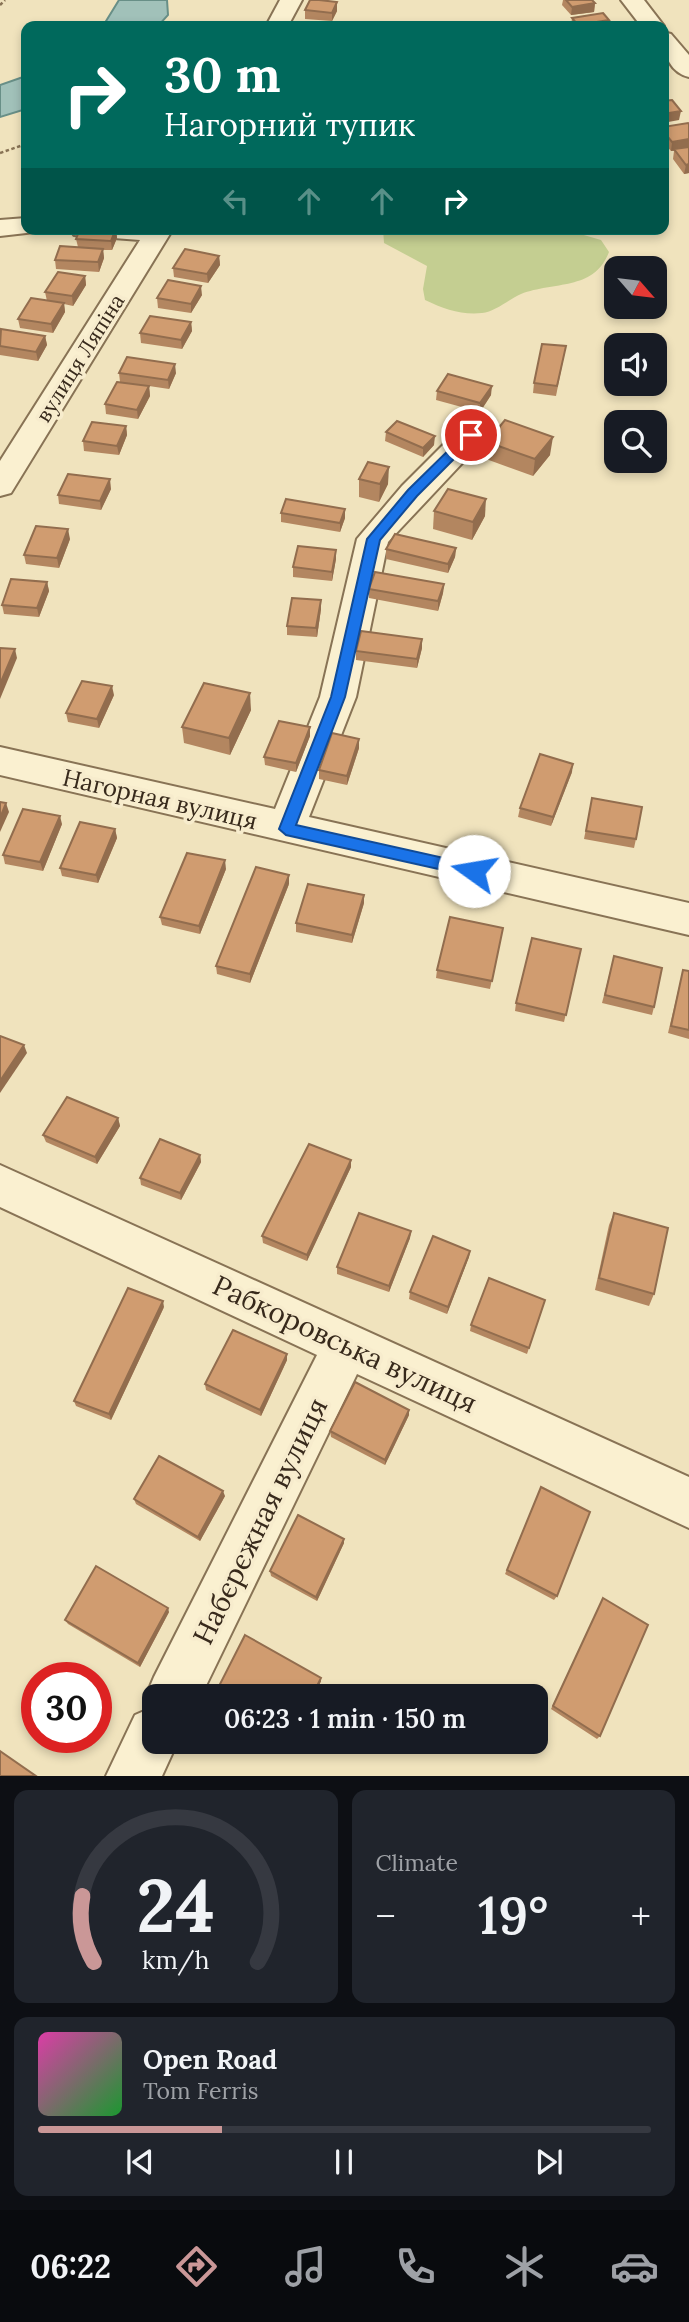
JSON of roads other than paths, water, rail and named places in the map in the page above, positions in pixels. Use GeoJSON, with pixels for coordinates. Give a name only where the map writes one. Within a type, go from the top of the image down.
{"type":"FeatureCollection","features":[{"type":"Feature","properties":{"kind":"street"},"geometry":{"type":"LineString","coordinates":[[280,21],[291,0]]}},
{"type":"Feature","properties":{"kind":"street"},"geometry":{"type":"LineString","coordinates":[[632,0],[649,21]]}},
{"type":"Feature","properties":{"kind":"street"},"geometry":{"type":"LineString","coordinates":[[669,46],[689,70]]}},
{"type":"Feature","properties":{"kind":"street"},"geometry":{"type":"LineString","coordinates":[[0,228],[21,226]]}},
{"type":"Feature","properties":{"kind":"street","name":"вулиця Ляпіна"},"geometry":{"type":"LineString","coordinates":[[0,486],[157,235]]}},
{"type":"Feature","properties":{"kind":"street"},"geometry":{"type":"LineString","coordinates":[[286,829],[338,697],[373,539],[413,493],[471,435]]}},
{"type":"Feature","properties":{"kind":"street","name":"Нагорная вулиця"},"geometry":{"type":"LineString","coordinates":[[0,761],[286,829],[689,919]]}},
{"type":"Feature","properties":{"kind":"street","name":"Рабкоровська вулиця"},"geometry":{"type":"LineString","coordinates":[[0,1185],[689,1503]]}},
{"type":"Feature","properties":{"kind":"street","name":"Набєрєжная вулиця"},"geometry":{"type":"LineString","coordinates":[[179,1684],[347,1345]]}},
{"type":"Feature","properties":{"kind":"street"},"geometry":{"type":"LineString","coordinates":[[133,1776],[144,1754]]}},
{"type":"Feature","properties":{"kind":"water"},"geometry":{"type":"Polygon","coordinates":[[[119,0],[167,0],[168,15],[163,21],[106,21],[119,0]]]}},
{"type":"Feature","properties":{"kind":"water"},"geometry":{"type":"Polygon","coordinates":[[[21,78],[21,111],[0,117],[0,85],[21,78]]]}}]}
